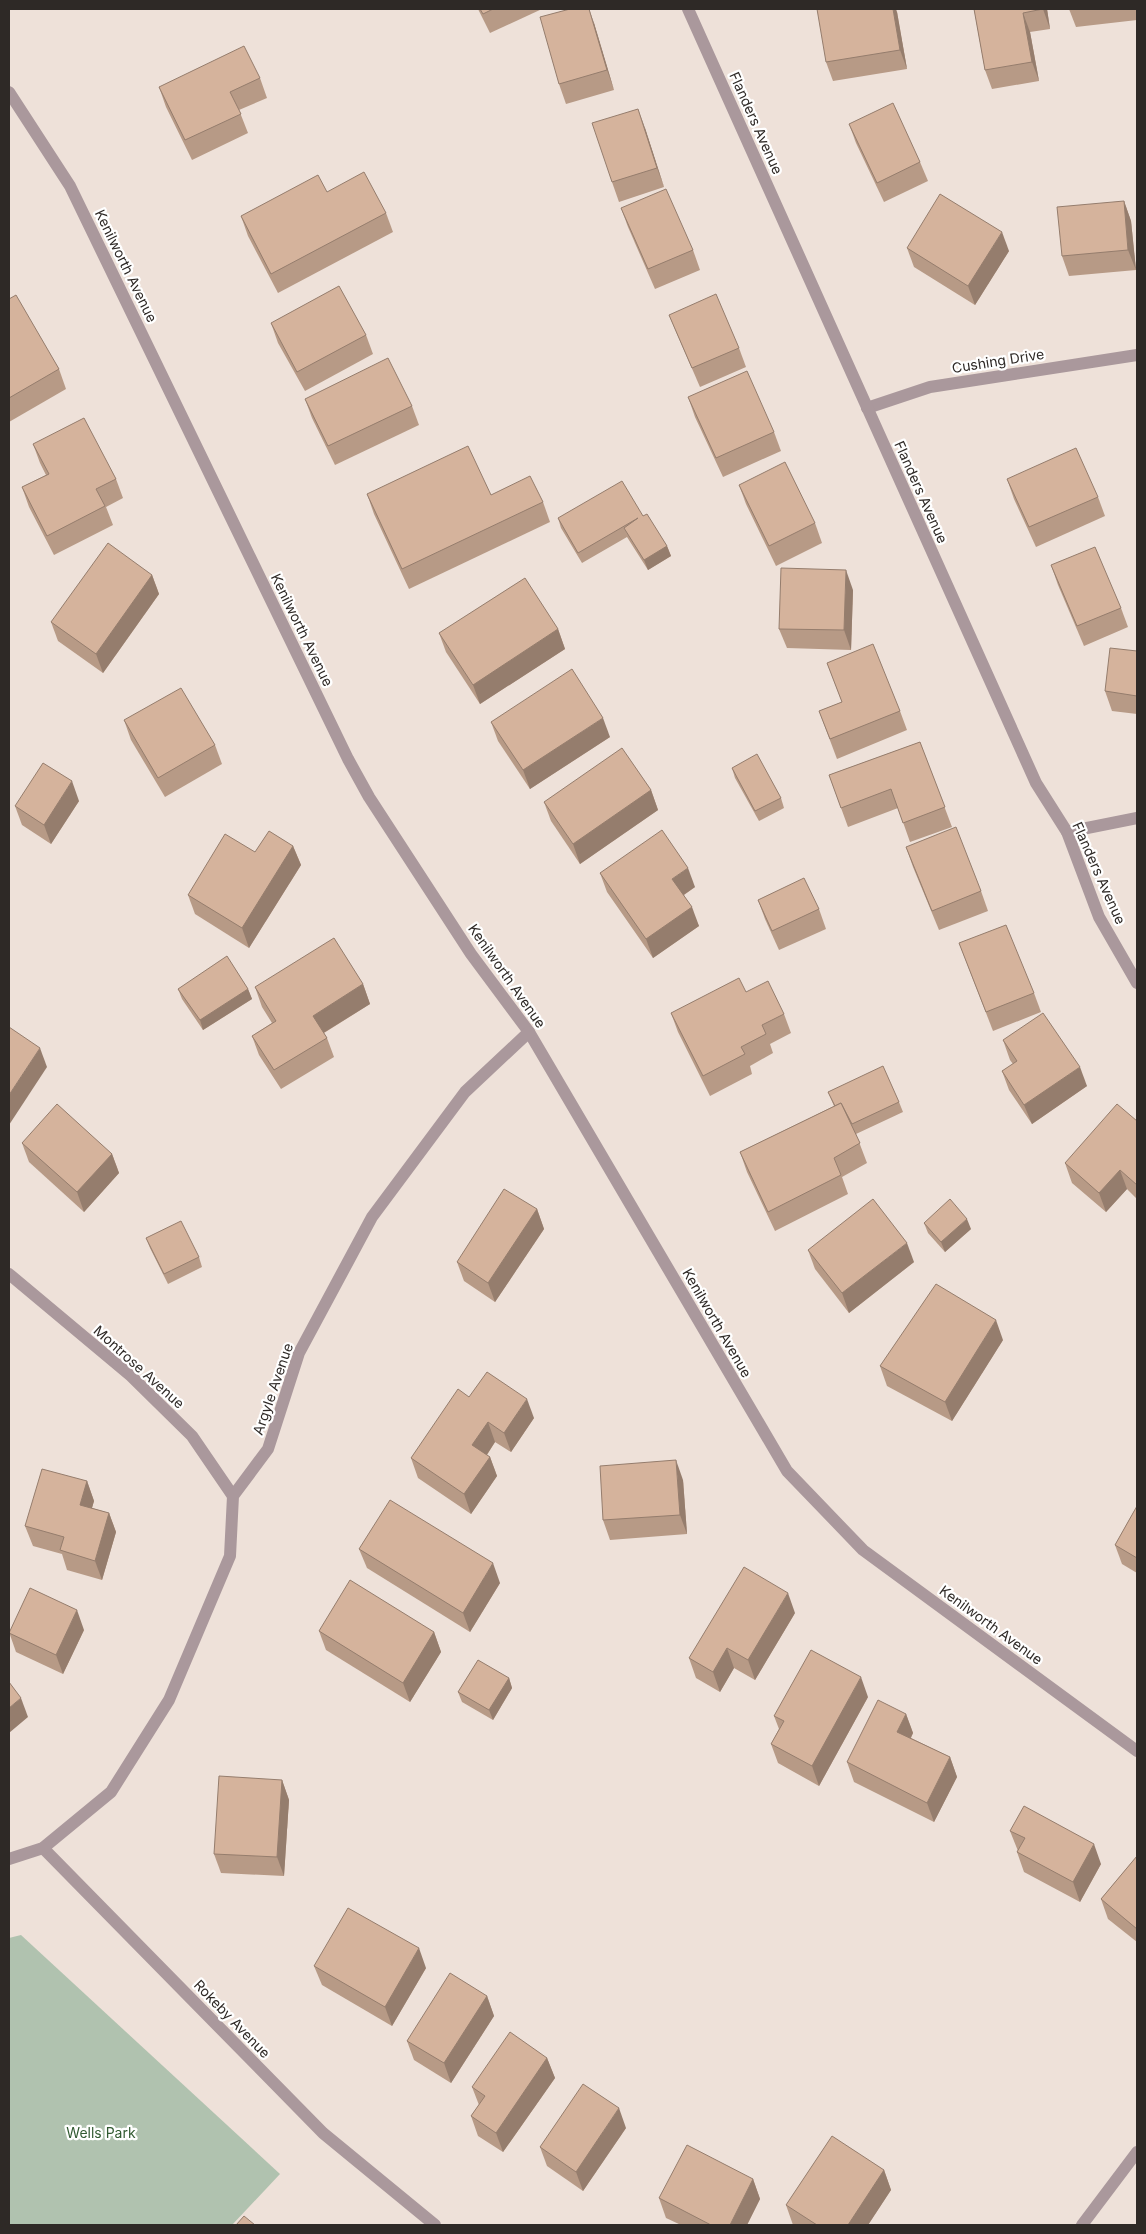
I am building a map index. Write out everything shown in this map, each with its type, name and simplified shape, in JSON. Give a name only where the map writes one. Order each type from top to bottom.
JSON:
[{"type":"street","name":"Flanders Avenue","points":[[688,9],[1036,784],[1066,832],[1099,917],[1137,983]]},
{"type":"street","name":"Kenilworth Avenue","points":[[9,92],[70,186],[344,750],[369,797],[471,954],[529,1032],[787,1471],[864,1550],[1137,1751]]},
{"type":"street","name":"Cushing Drive","points":[[867,408],[930,387],[1137,355]]},
{"type":"street","points":[[1066,832],[1137,818]]},
{"type":"street","name":"Argyle Avenue","points":[[233,1496],[268,1449],[299,1353],[372,1217],[465,1092],[529,1032]]},
{"type":"street","name":"Montrose Avenue","points":[[9,1274],[130,1376],[192,1436],[233,1496]]},
{"type":"street","points":[[9,1859],[43,1848],[111,1792],[168,1700],[230,1556],[233,1496]]},
{"type":"street","name":"Rokeby Avenue","points":[[43,1848],[323,2133],[435,2225]]},
{"type":"street","points":[[1082,2225],[1137,2152]]},
{"type":"green space","name":"Wells Park","points":[[21,1935],[280,2174],[232,2225],[9,2225],[9,1938]]},
{"type":"building","points":[[480,9],[493,9],[483,14]]},
{"type":"building","points":[[570,9],[589,9],[607,70],[559,84],[540,17]]},
{"type":"building","points":[[817,9],[893,9],[900,50],[826,62]]},
{"type":"building","points":[[974,9],[1043,9],[1023,13],[1032,62],[985,70]]},
{"type":"building","points":[[244,46],[260,78],[230,92],[241,114],[185,140],[159,87]]},
{"type":"building","points":[[893,103],[920,162],[877,183],[849,124]]},
{"type":"building","points":[[638,109],[657,168],[612,182],[592,123]]},
{"type":"building","points":[[364,172],[386,213],[271,274],[241,216],[318,175],[327,192]]},
{"type":"building","points":[[666,189],[693,250],[648,269],[621,208]]},
{"type":"building","points":[[940,194],[1002,232],[968,286],[907,248]]},
{"type":"building","points":[[1124,201],[1128,250],[1062,256],[1057,207]]},
{"type":"building","points":[[339,286],[366,335],[297,372],[271,323]]},
{"type":"building","points":[[716,294],[739,348],[692,368],[669,315]]},
{"type":"building","points":[[16,295],[59,369],[9,398],[9,299]]},
{"type":"building","points":[[388,358],[412,406],[328,446],[305,399]]},
{"type":"building","points":[[747,371],[774,432],[716,458],[688,397]]},
{"type":"building","points":[[84,418],[116,479],[96,489],[105,506],[47,536],[22,487],[49,474],[33,444]]},
{"type":"building","points":[[468,446],[491,495],[530,476],[543,502],[402,569],[367,494]]},
{"type":"building","points":[[1076,448],[1098,497],[1029,527],[1007,479]]},
{"type":"building","points":[[785,462],[815,523],[769,546],[739,485]]},
{"type":"building","points":[[622,481],[643,516],[647,514],[667,546],[644,560],[624,528],[638,518],[578,553],[558,518]]},
{"type":"building","points":[[108,543],[152,575],[96,654],[51,622]]},
{"type":"building","points":[[1095,547],[1121,608],[1077,626],[1051,565]]},
{"type":"building","points":[[781,568],[846,570],[844,630],[779,629]]},
{"type":"building","points":[[525,578],[558,629],[473,685],[439,633]]},
{"type":"building","points":[[873,644],[900,711],[830,739],[819,711],[842,702],[827,663]]},
{"type":"building","points":[[1110,648],[1137,651],[1137,696],[1105,691]]},
{"type":"building","points":[[572,669],[603,718],[523,770],[491,722]]},
{"type":"building","points":[[181,688],[215,745],[158,778],[124,720]]},
{"type":"building","points":[[920,742],[945,807],[903,823],[891,789],[841,808],[829,775]]},
{"type":"building","points":[[622,748],[651,790],[573,844],[544,802]]},
{"type":"building","points":[[757,754],[781,798],[755,811],[732,768]]},
{"type":"building","points":[[43,763],[72,781],[44,825],[15,806]]},
{"type":"building","points":[[956,827],[981,891],[932,911],[906,847]]},
{"type":"building","points":[[662,830],[688,868],[672,879],[692,907],[646,939],[600,873]]},
{"type":"building","points":[[269,831],[293,846],[242,928],[188,895],[225,834],[255,852]]},
{"type":"building","points":[[804,878],[819,909],[772,931],[758,900]]},
{"type":"building","points":[[1006,925],[1034,993],[986,1012],[959,943]]},
{"type":"building","points":[[334,938],[363,984],[313,1016],[327,1038],[274,1070],[252,1036],[276,1021],[255,987]]},
{"type":"building","points":[[227,956],[248,989],[200,1020],[178,989]]},
{"type":"building","points":[[739,978],[746,992],[768,981],[784,1014],[762,1025],[766,1034],[741,1047],[745,1054],[703,1076],[671,1013]]},
{"type":"building","points":[[1043,1013],[1080,1067],[1024,1105],[1002,1071],[1017,1061],[1003,1040]]},
{"type":"building","points":[[9,1027],[40,1048],[9,1095]]},
{"type":"building","points":[[883,1066],[899,1102],[852,1124],[841,1103],[835,1106],[828,1092]]},
{"type":"building","points":[[841,1103],[860,1143],[834,1158],[841,1175],[768,1212],[740,1152]]},
{"type":"building","points":[[57,1104],[112,1154],[77,1192],[22,1143]]},
{"type":"building","points":[[1117,1104],[1137,1121],[1137,1185],[1120,1170],[1099,1193],[1065,1163]]},
{"type":"building","points":[[504,1189],[537,1209],[488,1283],[457,1262]]},
{"type":"building","points":[[873,1199],[907,1243],[842,1293],[808,1250]]},
{"type":"building","points":[[950,1199],[967,1219],[941,1242],[924,1223]]},
{"type":"building","points":[[181,1221],[199,1257],[164,1274],[146,1238]]},
{"type":"building","points":[[936,1284],[996,1320],[945,1402],[880,1366]]},
{"type":"building","points":[[487,1372],[527,1399],[504,1433],[488,1422],[472,1445],[490,1457],[464,1494],[411,1458],[458,1389],[469,1397]]},
{"type":"building","points":[[676,1460],[680,1515],[603,1520],[600,1466]]},
{"type":"building","points":[[42,1469],[87,1481],[80,1505],[109,1513],[95,1561],[60,1550],[64,1537],[25,1526]]},
{"type":"building","points":[[390,1500],[493,1563],[463,1613],[359,1549]]},
{"type":"building","points":[[1137,1506],[1137,1558],[1115,1545]]},
{"type":"building","points":[[744,1567],[788,1593],[748,1660],[727,1648],[713,1672],[689,1658]]},
{"type":"building","points":[[350,1580],[434,1632],[403,1683],[319,1631]]},
{"type":"building","points":[[30,1588],[77,1610],[56,1655],[9,1633]]},
{"type":"building","points":[[811,1650],[861,1677],[812,1766],[771,1744],[784,1721],[774,1716]]},
{"type":"building","points":[[478,1660],[509,1678],[489,1710],[458,1692]]},
{"type":"building","points":[[9,1682],[21,1698],[9,1708]]},
{"type":"building","points":[[878,1700],[906,1714],[897,1732],[950,1757],[927,1803],[847,1762]]},
{"type":"building","points":[[219,1776],[282,1780],[277,1857],[214,1854]]},
{"type":"building","points":[[1024,1806],[1094,1844],[1073,1882],[1017,1852],[1025,1838],[1010,1831]]},
{"type":"building","points":[[1137,1856],[1137,1929],[1101,1899]]},
{"type":"building","points":[[348,1908],[419,1948],[385,2007],[314,1966]]},
{"type":"building","points":[[450,1973],[487,1996],[444,2063],[407,2041]]},
{"type":"building","points":[[510,2032],[547,2058],[496,2133],[471,2116],[485,2096],[472,2087]]},
{"type":"building","points":[[583,2084],[619,2108],[576,2172],[540,2147]]},
{"type":"building","points":[[832,2136],[884,2170],[848,2225],[817,2225],[786,2205]]},
{"type":"building","points":[[687,2145],[753,2179],[730,2225],[711,2225],[659,2198]]},
{"type":"building","points":[[244,2216],[255,2225],[236,2225]]}]
